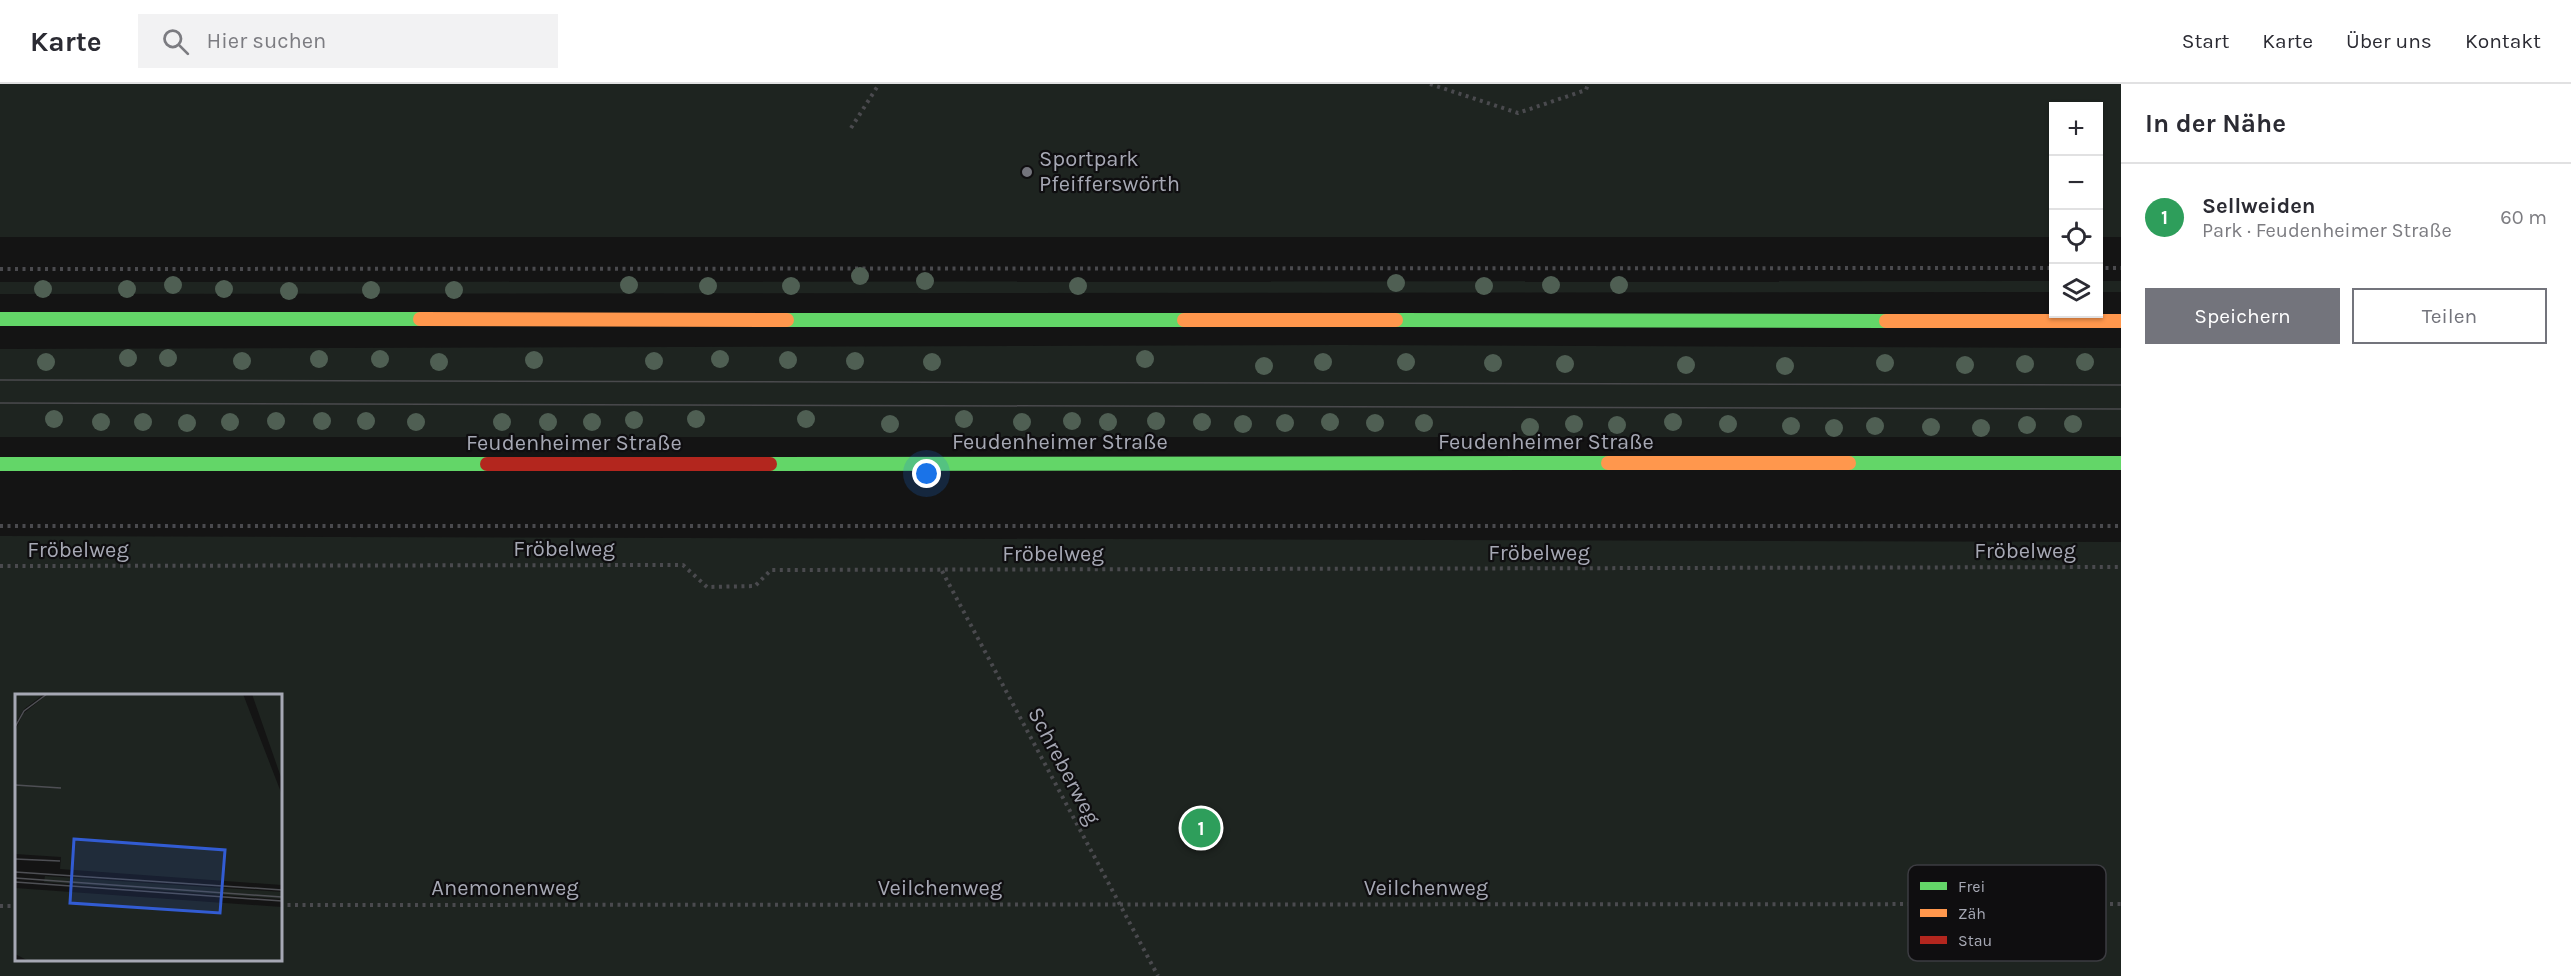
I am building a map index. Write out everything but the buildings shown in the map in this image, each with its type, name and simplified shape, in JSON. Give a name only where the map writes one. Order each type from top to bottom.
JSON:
[{"type":"main road","points":[[0,319],[2121,321]]},
{"type":"main road","name":"Feudenheimer Straße","points":[[0,464],[2121,462]]},
{"type":"path","points":[[851,128],[879,84]]},
{"type":"path","points":[[1430,84],[1518,113],[1586,90],[1588,84]]},
{"type":"path","points":[[0,269],[2049,268]]},
{"type":"path","points":[[2103,268],[2121,268]]},
{"type":"path","points":[[0,526],[2121,526]]},
{"type":"path","name":"Fröbelweg","points":[[0,566],[683,565],[707,587],[755,586],[771,570],[2121,567]]},
{"type":"path","name":"Schreberweg","points":[[942,571],[1158,976]]},
{"type":"path","name":"Veilchenweg","points":[[730,904],[1908,904]]},
{"type":"path","name":"Anemonenweg","points":[[282,905],[730,904]]},
{"type":"path","name":"Veilchenweg","points":[[2106,904],[2121,904]]},
{"type":"shaded area","name":"Sportpark Pfeifferswörth","points":[[0,84],[2121,84],[2121,237],[2103,237],[2103,102],[2049,102],[2049,237],[0,237]]},
{"type":"shaded area","points":[[2049,281],[2049,292],[0,294],[0,282]]},
{"type":"shaded area","points":[[2103,281],[2121,281],[2121,292],[2103,292]]},
{"type":"shaded area","points":[[1339,345],[2121,348],[2121,437],[0,437],[0,349]]},
{"type":"shaded area","points":[[0,536],[2121,542],[2121,976],[0,976]]},
{"type":"tram line","points":[[0,380],[2121,385]]},
{"type":"tram line","points":[[0,403],[2121,409]]},
{"type":"traffic: fast","points":[[0,319],[420,319]]},
{"type":"traffic: fast","points":[[787,320],[1184,320]]},
{"type":"traffic: fast","points":[[1396,320],[1886,321]]},
{"type":"traffic: fast","points":[[770,464],[1608,463]]},
{"type":"traffic: fast","points":[[1849,463],[2121,463]]},
{"type":"traffic: fast","points":[[0,464],[487,464]]},
{"type":"traffic: slow","points":[[420,319],[787,320]]},
{"type":"traffic: slow","points":[[1184,320],[1396,320]]},
{"type":"traffic: slow","points":[[1886,321],[2121,321]]},
{"type":"traffic: slow","points":[[1608,463],[1849,463]]},
{"type":"traffic: jam","points":[[487,464],[770,464]]},
{"type":"place","name":"Sportpark Pfeifferswörth","points":[[1027,172]]},
{"type":"place","name":"Sellweiden","points":[[1201,828]]}]
